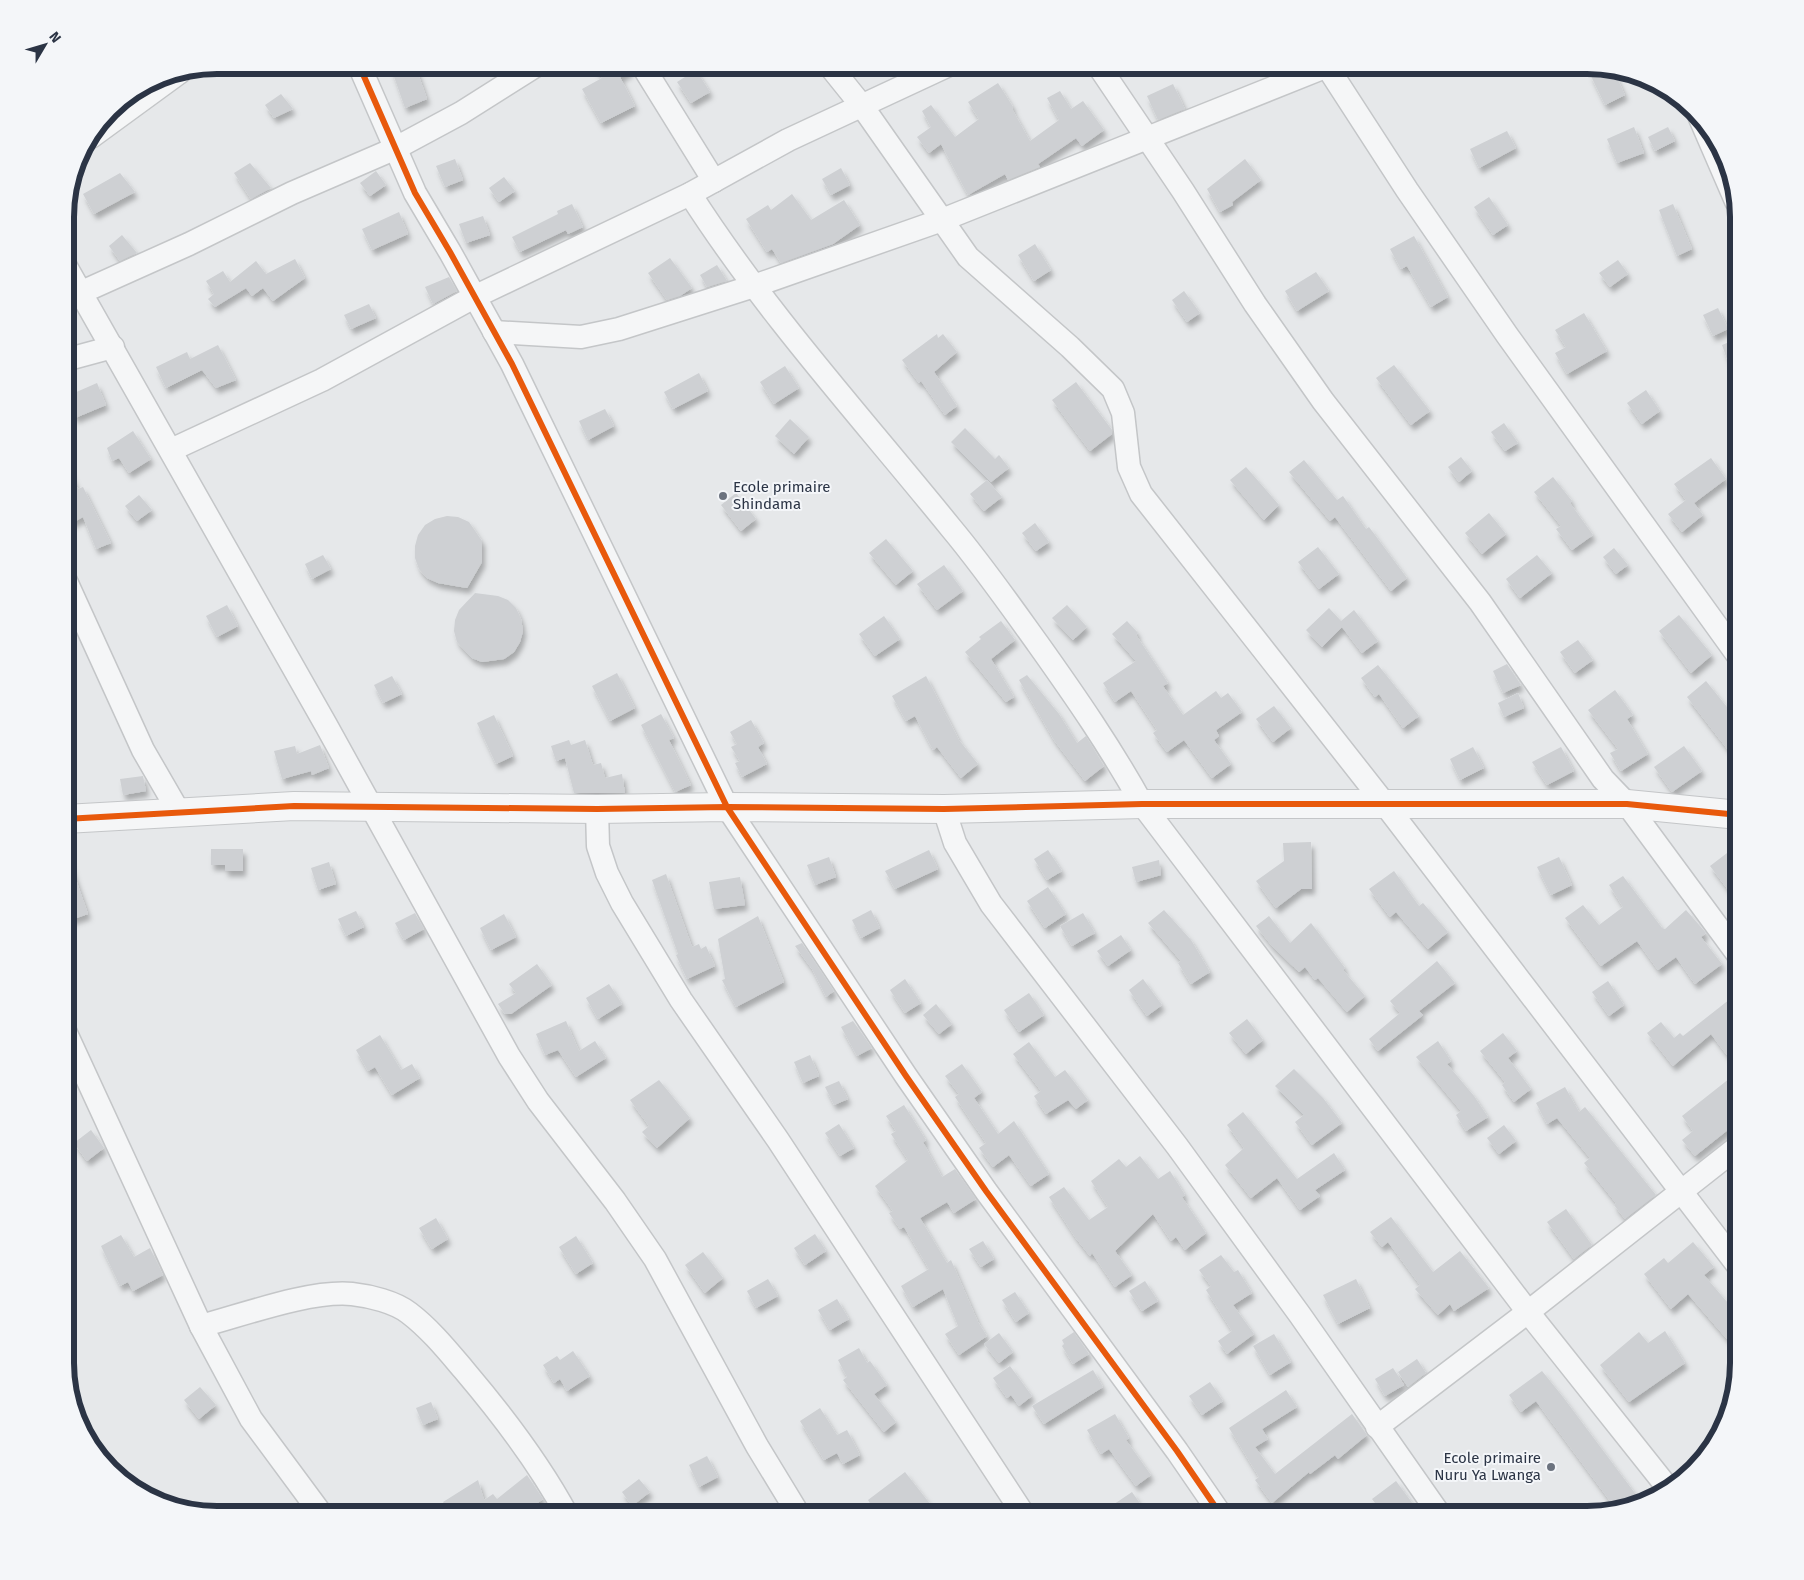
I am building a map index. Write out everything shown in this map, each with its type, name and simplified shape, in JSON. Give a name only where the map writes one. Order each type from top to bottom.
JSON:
[{"type":"street","points":[[363,74],[394,149],[415,193],[512,364],[727,807],[958,1150],[1215,1506]]},
{"type":"street","points":[[82,292],[189,244],[292,193],[394,149],[461,113],[523,74]]},
{"type":"street","points":[[648,74],[714,181]]},
{"type":"street","points":[[836,74],[862,106],[968,257],[1047,329],[1070,346],[1113,389],[1123,413],[1129,467],[1141,494],[1384,803],[1730,1255]]},
{"type":"street","points":[[170,450],[322,380],[474,297],[690,194],[788,140],[930,74]]},
{"type":"street","points":[[1104,74],[1148,138],[1255,304],[1323,401],[1480,602],[1603,779],[1627,804],[1730,944]]},
{"type":"street","points":[[494,332],[581,337],[619,329],[754,286],[942,220],[1306,74]]},
{"type":"street","points":[[1334,74],[1407,190],[1507,335],[1730,645]]},
{"type":"street","points":[[110,123],[161,86]]},
{"type":"street","points":[[690,194],[721,242],[791,335],[952,529],[1001,592],[1101,733],[1142,804],[1528,1312],[1664,1484]]},
{"type":"street","points":[[74,279],[371,806],[509,1056],[538,1101],[616,1201],[651,1253],[757,1446],[794,1506]]},
{"type":"street","points":[[74,358],[113,347]]},
{"type":"street","points":[[74,599],[143,750],[180,814]]},
{"type":"street","points":[[74,819],[294,806],[597,810],[727,807],[944,809],[1142,804],[1384,803],[1627,804],[1730,814]]},
{"type":"street","points":[[944,809],[955,843],[991,904],[1177,1146],[1300,1315],[1434,1506]]},
{"type":"street","points":[[597,810],[598,846],[607,873],[632,920],[681,1000],[778,1140],[1018,1506]]},
{"type":"street","points":[[74,1051],[201,1326],[251,1419],[315,1506]]},
{"type":"street","points":[[1377,1427],[1528,1312],[1730,1153]]},
{"type":"street","points":[[201,1326],[294,1301],[351,1294],[378,1299],[408,1312],[446,1349],[500,1413],[547,1480],[562,1506]]},
{"type":"building","points":[[393,74],[418,74],[427,99],[405,108]]},
{"type":"building","points":[[599,74],[625,74],[620,77],[635,106],[601,123],[582,89],[602,78]]},
{"type":"building","points":[[690,74],[699,74],[710,92],[691,103],[677,82]]},
{"type":"building","points":[[1590,74],[1617,77],[1625,95],[1605,105]]},
{"type":"building","points":[[998,83],[1013,107],[1012,109],[1030,141],[1059,120],[1047,98],[1060,91],[1071,109],[1083,101],[1104,130],[1082,146],[1076,138],[1038,164],[1040,167],[1008,180],[1005,174],[968,195],[941,144],[929,153],[917,137],[931,127],[922,111],[931,105],[955,137],[979,119],[968,102]]},
{"type":"building","points":[[1173,84],[1185,109],[1158,120],[1147,96]]},
{"type":"building","points":[[281,94],[293,109],[274,118],[265,105]]},
{"type":"building","points":[[1634,127],[1644,153],[1617,163],[1607,139]]},
{"type":"building","points":[[1668,127],[1675,141],[1655,151],[1648,137]]},
{"type":"building","points":[[1507,131],[1516,148],[1479,168],[1470,149]]},
{"type":"building","points":[[455,159],[463,180],[445,187],[436,166]]},
{"type":"building","points":[[1245,159],[1261,180],[1232,202],[1233,205],[1220,212],[1207,189]]},
{"type":"building","points":[[250,163],[271,188],[251,199],[234,173]]},
{"type":"building","points":[[841,168],[850,185],[831,195],[822,179]]},
{"type":"building","points":[[376,171],[386,185],[370,196],[360,183]]},
{"type":"building","points":[[120,173],[135,192],[94,214],[83,194]]},
{"type":"building","points":[[504,177],[515,191],[499,202],[489,188]]},
{"type":"building","points":[[792,194],[811,220],[844,200],[860,225],[833,244],[781,263],[772,249],[767,252],[746,219],[768,205],[771,210]]},
{"type":"building","points":[[1489,197],[1508,225],[1493,235],[1474,207]]},
{"type":"building","points":[[572,204],[583,227],[568,234],[566,230],[520,252],[512,237],[558,214],[557,211]]},
{"type":"building","points":[[1673,204],[1692,249],[1677,256],[1659,210]]},
{"type":"building","points":[[399,212],[408,234],[372,250],[362,229]]},
{"type":"building","points":[[483,216],[490,235],[466,243],[459,224]]},
{"type":"building","points":[[122,235],[137,253],[120,261],[109,246]]},
{"type":"building","points":[[1414,236],[1448,297],[1431,307],[1407,266],[1401,269],[1390,249]]},
{"type":"building","points":[[1035,244],[1051,270],[1034,281],[1018,255]]},
{"type":"building","points":[[670,258],[692,288],[680,296],[667,300],[648,273]]},
{"type":"building","points":[[295,259],[305,278],[273,301],[263,288],[252,296],[246,288],[215,307],[208,299],[214,294],[206,281],[223,271],[230,282],[256,261],[266,274]]},
{"type":"building","points":[[1618,260],[1628,274],[1610,287],[1599,273]]},
{"type":"building","points":[[717,265],[727,281],[707,287],[700,275]]},
{"type":"building","points":[[1316,272],[1329,291],[1297,311],[1285,291]]},
{"type":"building","points":[[449,277],[457,291],[433,304],[425,287]]},
{"type":"building","points":[[1184,291],[1200,313],[1187,322],[1172,300]]},
{"type":"building","points":[[369,304],[376,318],[351,329],[344,315]]},
{"type":"building","points":[[1718,308],[1728,329],[1713,336],[1703,315]]},
{"type":"building","points":[[1584,313],[1607,351],[1567,374],[1555,353],[1566,347],[1555,330]]},
{"type":"building","points":[[937,334],[938,338],[943,334],[957,352],[934,372],[957,406],[945,415],[921,381],[919,383],[902,360]]},
{"type":"building","points":[[1730,342],[1730,367],[1722,345]]},
{"type":"building","points":[[218,345],[236,380],[216,388],[202,370],[166,388],[156,367],[187,352],[190,359]]},
{"type":"building","points":[[1394,365],[1430,411],[1411,425],[1376,378]]},
{"type":"building","points":[[785,366],[799,388],[774,404],[760,382]]},
{"type":"building","points":[[699,373],[708,391],[673,409],[664,392]]},
{"type":"building","points":[[1076,382],[1112,430],[1112,434],[1090,451],[1052,400]]},
{"type":"building","points":[[97,383],[106,405],[75,418],[74,393]]},
{"type":"building","points":[[1646,390],[1660,411],[1642,424],[1627,403]]},
{"type":"building","points":[[605,409],[614,426],[588,440],[579,421]]},
{"type":"building","points":[[790,419],[809,437],[794,454],[775,436]]},
{"type":"building","points":[[1504,423],[1518,443],[1505,451],[1491,432]]},
{"type":"building","points":[[965,428],[995,459],[999,455],[1009,468],[991,482],[951,442]]},
{"type":"building","points":[[133,431],[151,459],[129,473],[119,458],[112,461],[107,448]]},
{"type":"building","points":[[1461,457],[1472,471],[1459,482],[1448,467]]},
{"type":"building","points":[[1711,458],[1726,479],[1694,503],[1703,515],[1682,532],[1668,514],[1686,500],[1674,484]]},
{"type":"building","points":[[1304,460],[1337,500],[1343,496],[1366,529],[1369,527],[1407,578],[1391,591],[1335,517],[1330,521],[1289,472]]},
{"type":"building","points":[[1246,467],[1279,505],[1264,520],[1230,480]]},
{"type":"building","points":[[1553,477],[1572,501],[1570,503],[1593,535],[1572,550],[1556,529],[1561,526],[1534,492]]},
{"type":"building","points":[[74,480],[78,489],[83,487],[111,543],[96,549],[83,517],[74,522]]},
{"type":"building","points":[[987,480],[1002,497],[984,511],[970,494]]},
{"type":"building","points":[[736,493],[756,519],[741,531],[721,505]]},
{"type":"building","points":[[139,495],[152,510],[137,521],[125,506]]},
{"type":"building","points":[[1489,513],[1506,534],[1482,554],[1465,533]]},
{"type":"building","points":[[447,516],[458,517],[469,522],[482,541],[482,562],[467,588],[438,583],[427,578],[419,569],[415,558],[415,546],[418,535],[425,525],[435,519]]},
{"type":"building","points":[[1035,523],[1049,542],[1036,551],[1022,533]]},
{"type":"building","points":[[886,539],[913,571],[896,585],[869,553]]},
{"type":"building","points":[[1318,547],[1339,574],[1319,589],[1298,562]]},
{"type":"building","points":[[1614,548],[1628,565],[1616,574],[1603,557]]},
{"type":"building","points":[[323,555],[331,569],[312,579],[305,564]]},
{"type":"building","points":[[1537,555],[1552,573],[1520,598],[1506,579]]},
{"type":"building","points":[[944,565],[963,591],[937,610],[917,584]]},
{"type":"building","points":[[475,593],[498,596],[508,600],[516,608],[521,619],[523,631],[520,642],[514,652],[504,659],[482,662],[472,658],[457,642],[454,631],[455,620],[459,610]]},
{"type":"building","points":[[227,605],[238,626],[217,637],[206,616]]},
{"type":"building","points":[[1067,605],[1087,627],[1073,640],[1052,618]]},
{"type":"building","points":[[1329,608],[1341,621],[1354,610],[1378,641],[1362,653],[1342,627],[1322,647],[1306,630]]},
{"type":"building","points":[[1679,615],[1712,655],[1691,673],[1659,631]]},
{"type":"building","points":[[884,616],[900,639],[875,656],[859,634]]},
{"type":"building","points":[[1001,621],[1015,640],[991,659],[1014,697],[1006,702],[965,652],[981,639],[979,637]]},
{"type":"building","points":[[1127,621],[1138,633],[1136,635],[1168,683],[1163,686],[1183,715],[1216,691],[1221,698],[1228,693],[1242,712],[1216,730],[1219,736],[1214,740],[1231,764],[1212,778],[1184,740],[1167,752],[1153,733],[1157,730],[1131,691],[1115,702],[1103,683],[1136,661],[1112,634]]},
{"type":"building","points":[[1578,640],[1593,660],[1575,673],[1560,652]]},
{"type":"building","points":[[1507,664],[1521,685],[1503,693],[1493,671]]},
{"type":"building","points":[[1378,665],[1419,716],[1403,728],[1379,694],[1375,697],[1361,678]]},
{"type":"building","points":[[617,673],[635,708],[610,721],[592,686]]},
{"type":"building","points":[[1027,675],[1059,714],[1077,743],[1086,736],[1104,766],[1085,781],[1054,740],[1019,680]]},
{"type":"building","points":[[392,676],[402,694],[383,703],[374,685]]},
{"type":"building","points":[[926,676],[959,740],[978,764],[961,778],[937,747],[933,750],[915,716],[906,721],[892,696]]},
{"type":"building","points":[[1706,681],[1730,711],[1730,752],[1687,697]]},
{"type":"building","points":[[1615,690],[1633,715],[1627,719],[1648,754],[1621,771],[1610,753],[1618,749],[1588,710]]},
{"type":"building","points":[[1518,693],[1524,708],[1504,717],[1498,703]]},
{"type":"building","points":[[1274,706],[1291,728],[1273,742],[1256,719]]},
{"type":"building","points":[[661,714],[674,738],[669,740],[691,785],[675,792],[641,725]]},
{"type":"building","points":[[494,715],[513,756],[496,764],[477,723]]},
{"type":"building","points":[[751,720],[764,743],[758,747],[767,764],[742,777],[735,763],[740,761],[731,747],[737,744],[730,732]]},
{"type":"building","points":[[569,740],[571,745],[585,740],[593,765],[601,763],[605,778],[622,774],[625,793],[574,793],[565,758],[556,761],[551,746]]},
{"type":"building","points":[[320,745],[329,768],[312,775],[311,771],[282,779],[274,751],[295,746],[297,754]]},
{"type":"building","points":[[1684,746],[1702,771],[1672,792],[1654,767]]},
{"type":"building","points":[[1473,747],[1484,768],[1460,780],[1450,759]]},
{"type":"building","points":[[1561,747],[1574,771],[1547,785],[1532,762]]},
{"type":"building","points":[[143,776],[146,791],[123,795],[120,779]]},
{"type":"building","points":[[1311,842],[1312,889],[1301,889],[1276,908],[1256,881],[1284,861],[1283,843]]},
{"type":"building","points":[[211,849],[243,849],[243,871],[225,871],[225,865],[211,865]]},
{"type":"building","points":[[929,850],[938,869],[895,889],[885,871]]},
{"type":"building","points":[[1048,850],[1062,871],[1047,880],[1034,859]]},
{"type":"building","points":[[1730,851],[1730,892],[1710,866]]},
{"type":"building","points":[[829,857],[836,877],[815,885],[807,865]]},
{"type":"building","points":[[1559,857],[1572,885],[1551,895],[1537,867]]},
{"type":"building","points":[[1159,860],[1161,875],[1136,882],[1132,867]]},
{"type":"building","points":[[329,862],[336,884],[318,890],[311,868]]},
{"type":"building","points":[[1394,871],[1419,906],[1423,903],[1448,932],[1428,949],[1396,912],[1390,917],[1369,889]]},
{"type":"building","points":[[74,874],[88,914],[74,919]]},
{"type":"building","points":[[666,874],[692,947],[699,944],[701,949],[706,946],[715,966],[687,979],[676,955],[678,954],[652,880]]},
{"type":"building","points":[[1623,876],[1662,928],[1665,929],[1686,910],[1706,933],[1701,937],[1722,964],[1695,984],[1676,957],[1658,970],[1637,941],[1601,966],[1565,918],[1583,905],[1599,925],[1623,907],[1609,885]]},
{"type":"building","points":[[740,877],[745,905],[714,909],[709,882]]},
{"type":"building","points":[[1048,887],[1066,914],[1045,928],[1027,901]]},
{"type":"building","points":[[871,910],[880,928],[861,938],[852,920]]},
{"type":"building","points":[[1164,910],[1191,940],[1210,972],[1191,984],[1178,963],[1181,961],[1148,923]]},
{"type":"building","points":[[356,911],[364,927],[346,936],[338,919]]},
{"type":"building","points":[[415,913],[424,929],[404,940],[395,923]]},
{"type":"building","points":[[1083,913],[1095,933],[1072,946],[1060,926]]},
{"type":"building","points":[[504,914],[516,937],[491,950],[480,928]]},
{"type":"building","points":[[758,916],[784,982],[736,1007],[722,980],[725,979],[718,939]]},
{"type":"building","points":[[1269,916],[1290,943],[1311,923],[1345,968],[1343,970],[1365,996],[1347,1012],[1318,978],[1315,980],[1305,967],[1299,972],[1272,946],[1256,926]]},
{"type":"building","points":[[1121,935],[1131,950],[1108,966],[1097,951]]},
{"type":"building","points":[[802,943],[834,991],[826,997],[812,969],[795,946]]},
{"type":"building","points":[[1437,961],[1455,983],[1419,1011],[1423,1015],[1378,1051],[1369,1039],[1400,1013],[1390,1001]]},
{"type":"building","points":[[537,964],[552,985],[511,1014],[505,1014],[498,1004],[516,993],[509,984]]},
{"type":"building","points":[[905,979],[921,1003],[905,1013],[890,990]]},
{"type":"building","points":[[1143,979],[1162,1005],[1147,1016],[1129,990]]},
{"type":"building","points":[[1608,981],[1624,1005],[1609,1016],[1592,992]]},
{"type":"building","points":[[609,984],[622,1004],[598,1019],[586,998]]},
{"type":"building","points":[[1029,993],[1044,1015],[1019,1032],[1004,1010]]},
{"type":"building","points":[[1730,999],[1730,1059],[1711,1034],[1673,1066],[1647,1033],[1661,1022],[1674,1038],[1680,1033],[1683,1036]]},
{"type":"building","points":[[936,1004],[952,1024],[939,1034],[923,1015]]},
{"type":"building","points":[[1247,1019],[1263,1040],[1246,1054],[1229,1033]]},
{"type":"building","points":[[566,1021],[579,1051],[595,1041],[606,1058],[576,1077],[558,1050],[545,1055],[536,1034]]},
{"type":"building","points":[[853,1021],[872,1048],[857,1056],[841,1027]]},
{"type":"building","points":[[1503,1033],[1517,1051],[1508,1058],[1531,1089],[1514,1102],[1502,1085],[1505,1082],[1480,1051]]},
{"type":"building","points":[[380,1035],[401,1070],[412,1064],[420,1078],[392,1095],[375,1067],[368,1071],[356,1050]]},
{"type":"building","points":[[1438,1041],[1451,1061],[1447,1064],[1474,1096],[1488,1117],[1466,1131],[1456,1115],[1461,1111],[1416,1057]]},
{"type":"building","points":[[1029,1042],[1055,1077],[1065,1070],[1088,1100],[1076,1109],[1068,1100],[1046,1114],[1034,1096],[1041,1091],[1013,1054]]},
{"type":"building","points":[[810,1055],[819,1076],[803,1083],[794,1062]]},
{"type":"building","points":[[962,1064],[982,1092],[974,1098],[998,1134],[1014,1121],[1049,1174],[1031,1186],[1009,1155],[993,1167],[979,1148],[986,1143],[955,1097],[959,1094],[945,1076]]},
{"type":"building","points":[[1294,1069],[1323,1098],[1342,1123],[1312,1145],[1295,1122],[1304,1115],[1275,1086]]},
{"type":"building","points":[[1730,1078],[1730,1128],[1695,1156],[1682,1140],[1693,1131],[1682,1116]]},
{"type":"building","points":[[659,1080],[690,1118],[657,1148],[642,1132],[649,1126],[630,1100]]},
{"type":"building","points":[[839,1081],[848,1099],[834,1105],[825,1087]]},
{"type":"building","points":[[1565,1087],[1579,1112],[1585,1107],[1656,1195],[1625,1219],[1614,1205],[1616,1203],[1584,1163],[1590,1158],[1557,1118],[1547,1124],[1536,1103]]},
{"type":"building","points":[[904,1105],[926,1140],[923,1142],[942,1177],[955,1169],[976,1199],[954,1213],[947,1202],[920,1218],[947,1263],[951,1260],[978,1322],[987,1336],[959,1355],[945,1334],[958,1326],[943,1289],[913,1307],[901,1286],[929,1269],[904,1227],[900,1229],[889,1213],[893,1211],[875,1186],[908,1160],[891,1134],[896,1131],[886,1116]]},
{"type":"building","points":[[1243,1112],[1297,1179],[1334,1153],[1345,1170],[1315,1190],[1320,1196],[1300,1210],[1277,1178],[1251,1198],[1225,1165],[1244,1148],[1227,1125]]},
{"type":"building","points":[[839,1124],[854,1148],[840,1156],[825,1133]]},
{"type":"building","points":[[1504,1125],[1516,1141],[1499,1154],[1487,1138]]},
{"type":"building","points":[[91,1130],[104,1148],[87,1161],[74,1143]]},
{"type":"building","points":[[1140,1156],[1158,1179],[1170,1171],[1185,1195],[1182,1197],[1206,1233],[1185,1250],[1176,1237],[1171,1241],[1153,1214],[1115,1251],[1132,1275],[1115,1287],[1092,1253],[1090,1256],[1075,1237],[1049,1197],[1064,1187],[1089,1220],[1108,1207],[1091,1181],[1119,1159],[1126,1167]]},
{"type":"building","points":[[1566,1209],[1592,1245],[1574,1259],[1547,1222]]},
{"type":"building","points":[[1391,1217],[1433,1272],[1460,1251],[1489,1288],[1454,1311],[1450,1304],[1438,1315],[1415,1289],[1420,1285],[1388,1242],[1382,1247],[1370,1232]]},
{"type":"building","points":[[436,1218],[448,1239],[432,1249],[419,1228]]},
{"type":"building","points":[[815,1234],[826,1251],[805,1265],[794,1248]]},
{"type":"building","points":[[121,1235],[134,1257],[150,1248],[163,1275],[133,1291],[128,1282],[120,1286],[101,1246]]},
{"type":"building","points":[[576,1236],[593,1263],[576,1274],[559,1247]]},
{"type":"building","points":[[983,1241],[994,1259],[981,1267],[969,1249]]},
{"type":"building","points":[[1693,1242],[1714,1267],[1704,1275],[1730,1305],[1730,1343],[1688,1294],[1671,1309],[1644,1274],[1664,1258],[1668,1263]]},
{"type":"building","points":[[703,1252],[723,1278],[705,1293],[685,1265]]},
{"type":"building","points":[[1221,1255],[1234,1272],[1238,1270],[1252,1293],[1233,1305],[1254,1334],[1227,1354],[1218,1341],[1232,1331],[1206,1290],[1211,1286],[1199,1270]]},
{"type":"building","points":[[768,1279],[778,1296],[756,1308],[747,1291]]},
{"type":"building","points":[[1356,1279],[1370,1308],[1338,1324],[1323,1295]]},
{"type":"building","points":[[1145,1281],[1158,1301],[1142,1311],[1129,1291]]},
{"type":"building","points":[[1015,1292],[1029,1313],[1016,1322],[1002,1300]]},
{"type":"building","points":[[837,1299],[849,1319],[830,1330],[818,1310]]},
{"type":"building","points":[[1665,1331],[1685,1363],[1629,1402],[1600,1365],[1639,1332],[1648,1343]]},
{"type":"building","points":[[1074,1332],[1089,1354],[1073,1364],[1062,1346],[1064,1344],[1062,1340]]},
{"type":"building","points":[[999,1333],[1013,1352],[999,1363],[984,1344]]},
{"type":"building","points":[[1274,1334],[1291,1362],[1270,1375],[1253,1346]]},
{"type":"building","points":[[859,1348],[867,1363],[870,1361],[887,1385],[874,1394],[896,1422],[884,1432],[843,1380],[847,1377],[838,1360]]},
{"type":"building","points":[[573,1351],[590,1376],[567,1391],[560,1379],[554,1383],[543,1365],[557,1356],[560,1360]]},
{"type":"building","points":[[1417,1359],[1426,1373],[1408,1387],[1398,1372]]},
{"type":"building","points":[[1010,1366],[1032,1396],[1019,1406],[1011,1395],[1007,1398],[993,1378]]},
{"type":"building","points":[[1393,1368],[1404,1385],[1385,1396],[1375,1379]]},
{"type":"building","points":[[1093,1370],[1103,1387],[1044,1424],[1032,1406]]},
{"type":"building","points":[[1542,1371],[1638,1497],[1612,1503],[1536,1401],[1521,1412],[1509,1395]]},
{"type":"building","points":[[1210,1382],[1223,1401],[1202,1415],[1189,1396]]},
{"type":"building","points":[[200,1387],[216,1405],[199,1419],[184,1400]]},
{"type":"building","points":[[1286,1390],[1297,1407],[1262,1429],[1268,1439],[1255,1447],[1275,1474],[1352,1414],[1367,1435],[1338,1459],[1335,1455],[1310,1474],[1309,1472],[1272,1503],[1255,1480],[1259,1477],[1229,1428]]},
{"type":"building","points":[[431,1402],[438,1419],[423,1425],[416,1408]]},
{"type":"building","points":[[820,1408],[837,1435],[847,1430],[860,1455],[843,1464],[837,1453],[824,1460],[800,1421]]},
{"type":"building","points":[[1115,1414],[1129,1438],[1126,1440],[1151,1475],[1136,1486],[1109,1449],[1101,1454],[1087,1430]]},
{"type":"building","points":[[707,1456],[718,1477],[699,1487],[689,1465]]},
{"type":"building","points":[[905,1472],[931,1505],[872,1506],[868,1500]]},
{"type":"building","points":[[527,1475],[543,1499],[534,1506],[522,1506],[520,1503],[516,1506],[480,1506],[478,1504],[475,1506],[445,1506],[443,1502],[478,1480],[484,1500],[493,1494],[497,1499]]},
{"type":"building","points":[[639,1479],[650,1492],[632,1506],[622,1492]]},
{"type":"building","points":[[1396,1481],[1414,1506],[1377,1506],[1372,1499]]},
{"type":"building","points":[[1132,1492],[1142,1506],[1111,1506]]},
{"type":"cycle path","points":[[363,74],[415,193],[512,364],[727,807],[906,1076],[986,1191],[1177,1451],[1215,1506]]},
{"type":"cycle path","points":[[74,818],[294,806],[597,809],[727,807],[944,809],[1142,804],[1627,804],[1730,814]]},
{"type":"place","name":"Ecole primaire Shindama","points":[[723,496]]},
{"type":"place","name":"Ecole primaire Nuru Ya Lwanga","points":[[1551,1467]]}]
